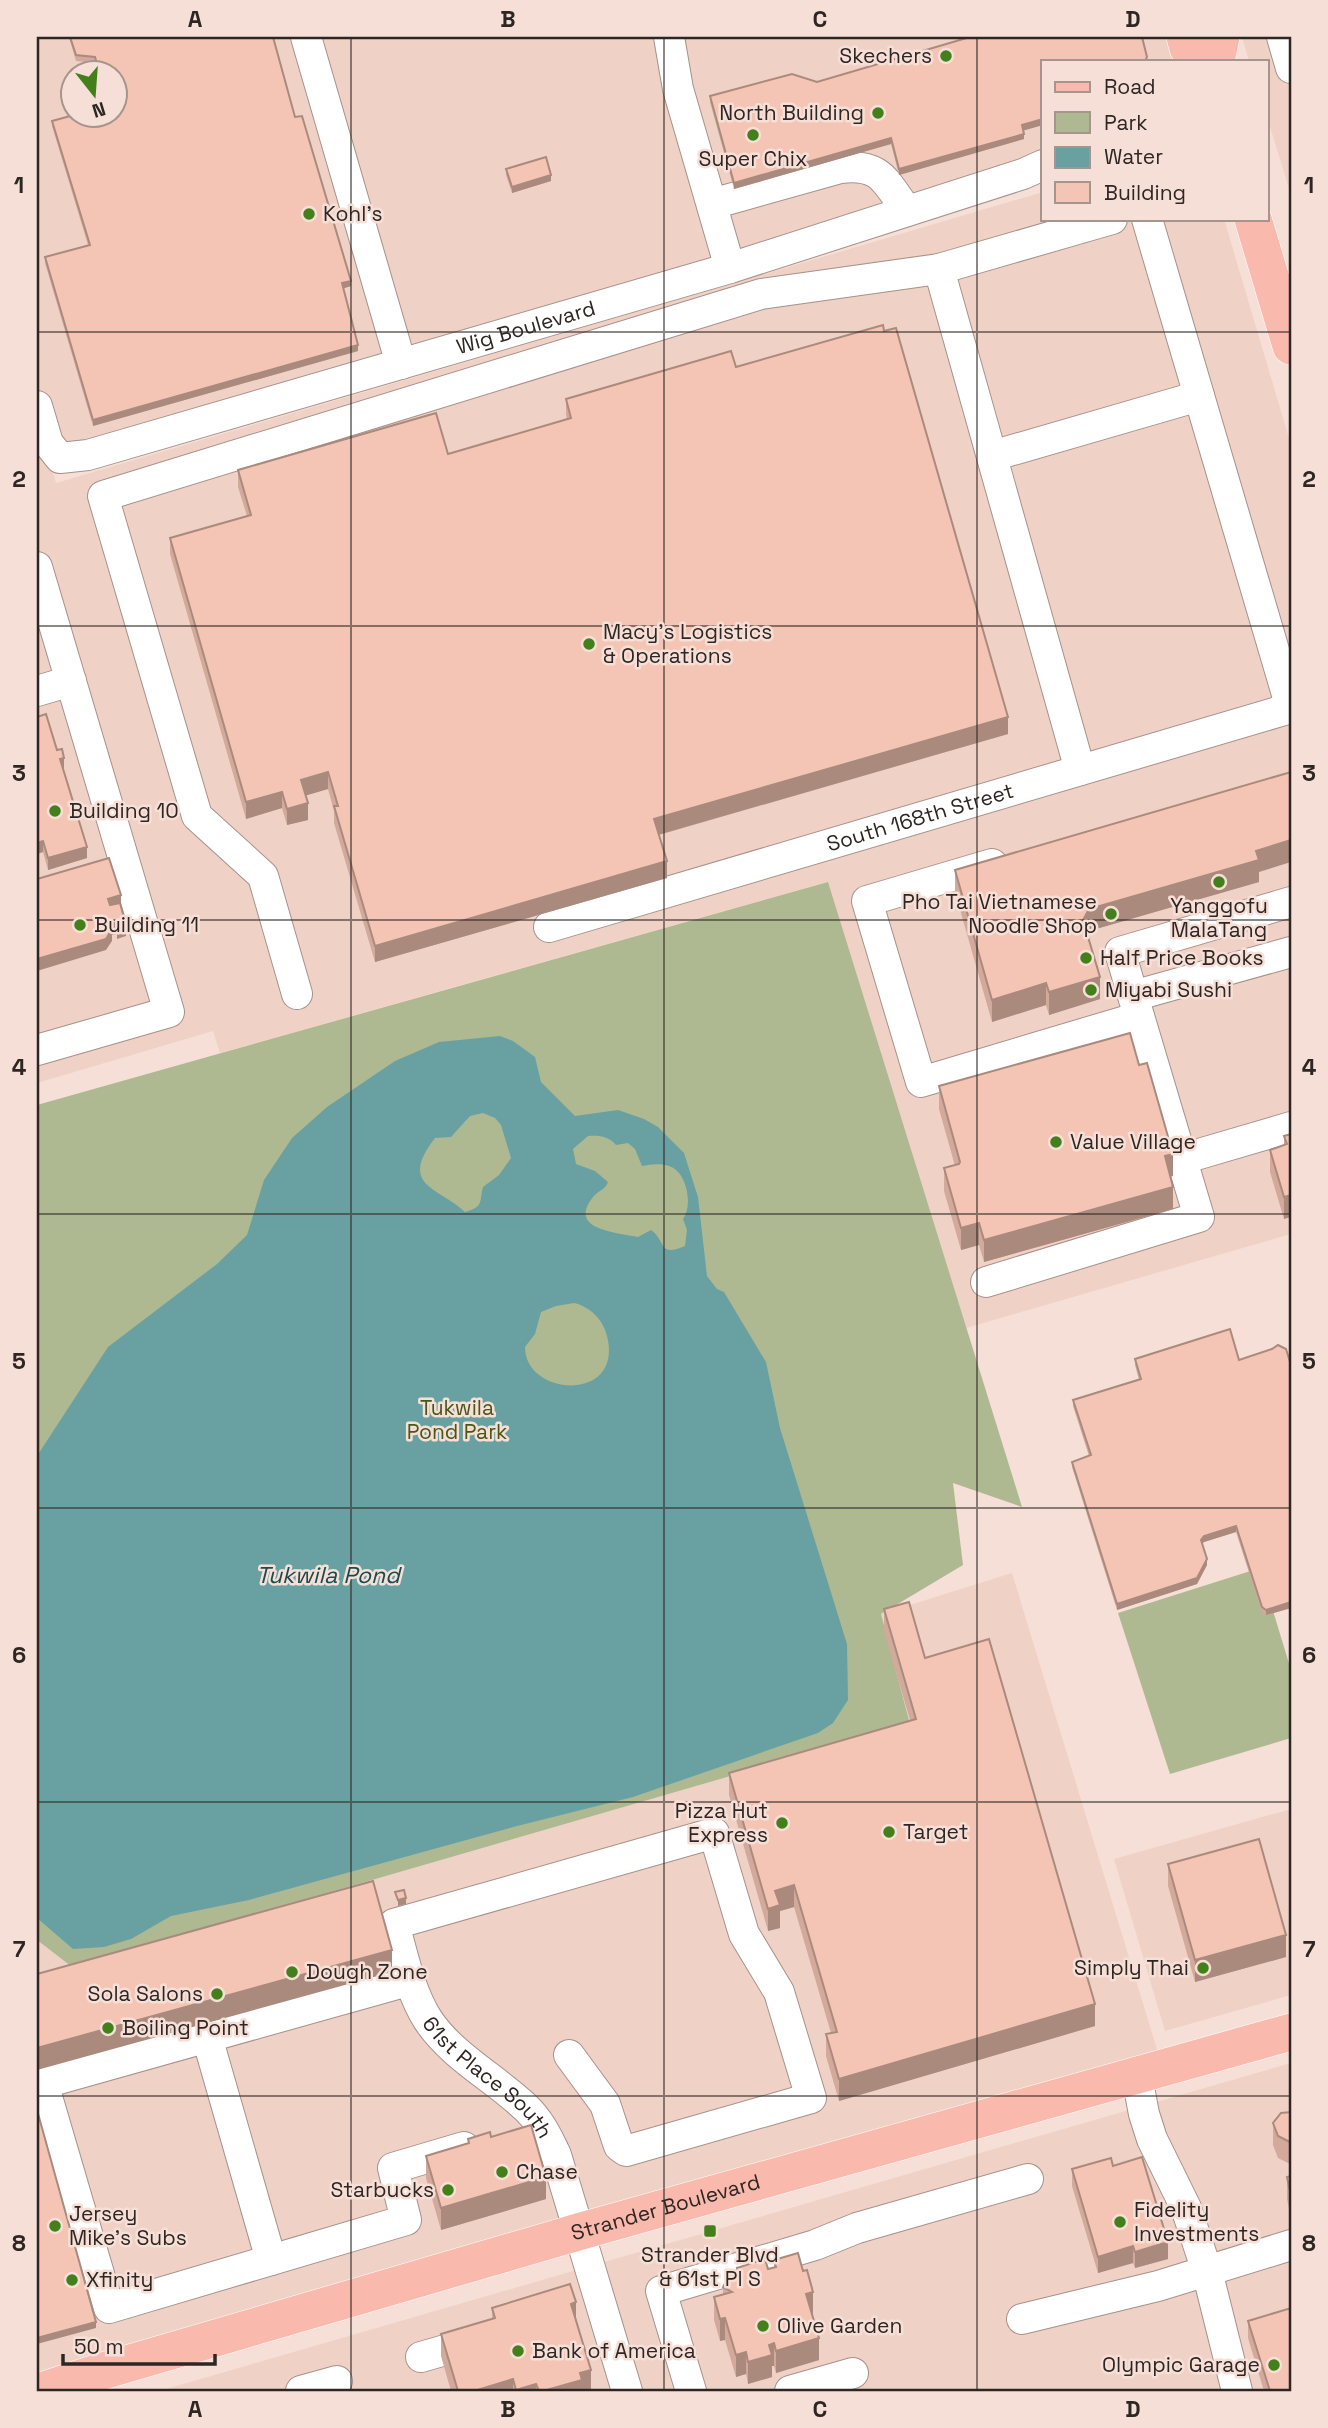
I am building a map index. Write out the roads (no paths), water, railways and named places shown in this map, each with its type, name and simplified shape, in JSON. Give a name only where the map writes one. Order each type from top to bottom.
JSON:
[{"type":"main road","points":[[1185,37],[1188,48],[1196,60]]},
{"type":"main road","points":[[1216,60],[1221,37]]},
{"type":"main road","points":[[1253,220],[1291,346]]},
{"type":"main road","name":"Strander Boulevard","points":[[41,2391],[578,2232],[1291,2032]]},
{"type":"lane","points":[[306,37],[401,364]]},
{"type":"lane","points":[[669,37],[678,89],[730,268]]},
{"type":"lane","points":[[712,204],[840,168],[858,166],[873,170],[886,182],[907,211]]},
{"type":"lane","name":"Wig Boulevard","points":[[37,406],[48,443],[60,458],[88,455],[730,268],[1041,166]]},
{"type":"lane","points":[[297,994],[263,876],[197,816],[103,496],[761,294],[939,269],[1109,220]]},
{"type":"lane","points":[[1147,220],[1291,708]]},
{"type":"lane","points":[[939,269],[1080,770]]},
{"type":"lane","points":[[992,456],[1199,396]]},
{"type":"lane","points":[[37,568],[46,629],[71,681],[169,1012],[37,1050]]},
{"type":"lane","points":[[37,691],[71,681]]},
{"type":"lane","name":"South 168th Street","points":[[549,927],[1291,708]]},
{"type":"lane","points":[[1015,857],[867,901],[921,1082],[1291,952]]},
{"type":"lane","points":[[986,1282],[1199,1217],[1120,952],[1291,902]]},
{"type":"lane","points":[[1182,1159],[1291,1127]]},
{"type":"lane","name":"61st Place South","points":[[569,2055],[606,2104],[619,2146],[626,2151],[811,2098],[779,1992],[744,1934],[714,1833],[394,1924],[411,1980],[428,2019],[446,2042],[525,2106],[513,2133],[556,2155],[626,2391]]},
{"type":"lane","points":[[411,1980],[40,2084],[109,2308],[406,2220],[393,2168],[513,2133]]},
{"type":"lane","points":[[207,2037],[271,2260]]},
{"type":"lane","points":[[1137,2077],[1144,2114],[1186,2208],[1237,2391]]},
{"type":"lane","points":[[691,2391],[661,2291],[815,2245],[857,2228],[1028,2179]]},
{"type":"lane","points":[[1022,2319],[1074,2308],[1206,2272],[1291,2245]]},
{"type":"lane","points":[[421,2357],[473,2342],[474,2346]]},
{"type":"lane","points":[[790,2391],[853,2373]]},
{"type":"lane","points":[[301,2391],[337,2381]]},
{"type":"water","name":"Tukwila Pond","points":[[500,1036],[513,1041],[535,1057],[541,1082],[575,1116],[618,1110],[658,1127],[684,1153],[698,1197],[707,1276],[717,1289],[724,1292],[766,1362],[780,1428],[847,1644],[848,1700],[833,1723],[818,1733],[633,1797],[249,1900],[171,1916],[131,1939],[104,1947],[73,1949],[37,1918],[37,1456],[108,1347],[217,1264],[247,1235],[264,1180],[292,1138],[327,1107],[395,1061],[439,1042]],"holes":[[[483,1113],[495,1118],[501,1125],[511,1158],[499,1175],[483,1187],[478,1206],[465,1212],[426,1184],[421,1176],[420,1166],[435,1138],[451,1137],[470,1116]],[[588,1136],[603,1137],[616,1145],[628,1143],[635,1149],[642,1166],[664,1165],[676,1170],[683,1180],[687,1194],[687,1208],[683,1219],[687,1230],[685,1246],[666,1249],[651,1230],[638,1237],[607,1231],[590,1223],[586,1216],[587,1208],[593,1197],[608,1182],[595,1171],[576,1164],[573,1149]],[[574,1303],[585,1307],[599,1319],[605,1330],[608,1358],[601,1373],[589,1382],[572,1385],[555,1383],[540,1376],[529,1364],[525,1347],[535,1334],[541,1312]]]},
{"type":"place","name":"Skechers","points":[[946,56]]},
{"type":"place","name":"North Building","points":[[878,113]]},
{"type":"place","name":"Super Chix","points":[[753,135]]},
{"type":"place","name":"Kohl's","points":[[309,214]]},
{"type":"place","name":"Macy's Logistics & Operations","points":[[589,644]]},
{"type":"place","name":"Building 10","points":[[55,811]]},
{"type":"place","name":"Yanggofu MalaTang","points":[[1219,882]]},
{"type":"place","name":"Pho Tai Vietnamese Noodle Shop","points":[[1111,914]]},
{"type":"place","name":"Building 11","points":[[80,925]]},
{"type":"place","name":"Half Price Books","points":[[1086,958]]},
{"type":"place","name":"Miyabi Sushi","points":[[1091,990]]},
{"type":"place","name":"Value Village","points":[[1056,1142]]},
{"type":"place","name":"Pizza Hut Express","points":[[782,1823]]},
{"type":"place","name":"Target","points":[[889,1832]]},
{"type":"place","name":"Simply Thai","points":[[1203,1968]]},
{"type":"place","name":"Dough Zone","points":[[292,1972]]},
{"type":"place","name":"Sola Salons","points":[[217,1994]]},
{"type":"place","name":"Boiling Point","points":[[108,2028]]},
{"type":"place","name":"Chase","points":[[502,2172]]},
{"type":"place","name":"Starbucks","points":[[448,2190]]},
{"type":"place","name":"Fidelity Investments","points":[[1120,2222]]},
{"type":"place","name":"Jersey Mike's Subs","points":[[55,2226]]},
{"type":"place","name":"Strander Blvd & 61st Pl S","points":[[710,2231]]},
{"type":"place","name":"Xfinity","points":[[72,2280]]},
{"type":"place","name":"Olive Garden","points":[[763,2326]]},
{"type":"place","name":"Bank of America","points":[[518,2351]]},
{"type":"place","name":"Olympic Garage","points":[[1274,2365]]},
{"type":"park label","name":"Tukwila Pond Park","points":[[457,1420]]}]
